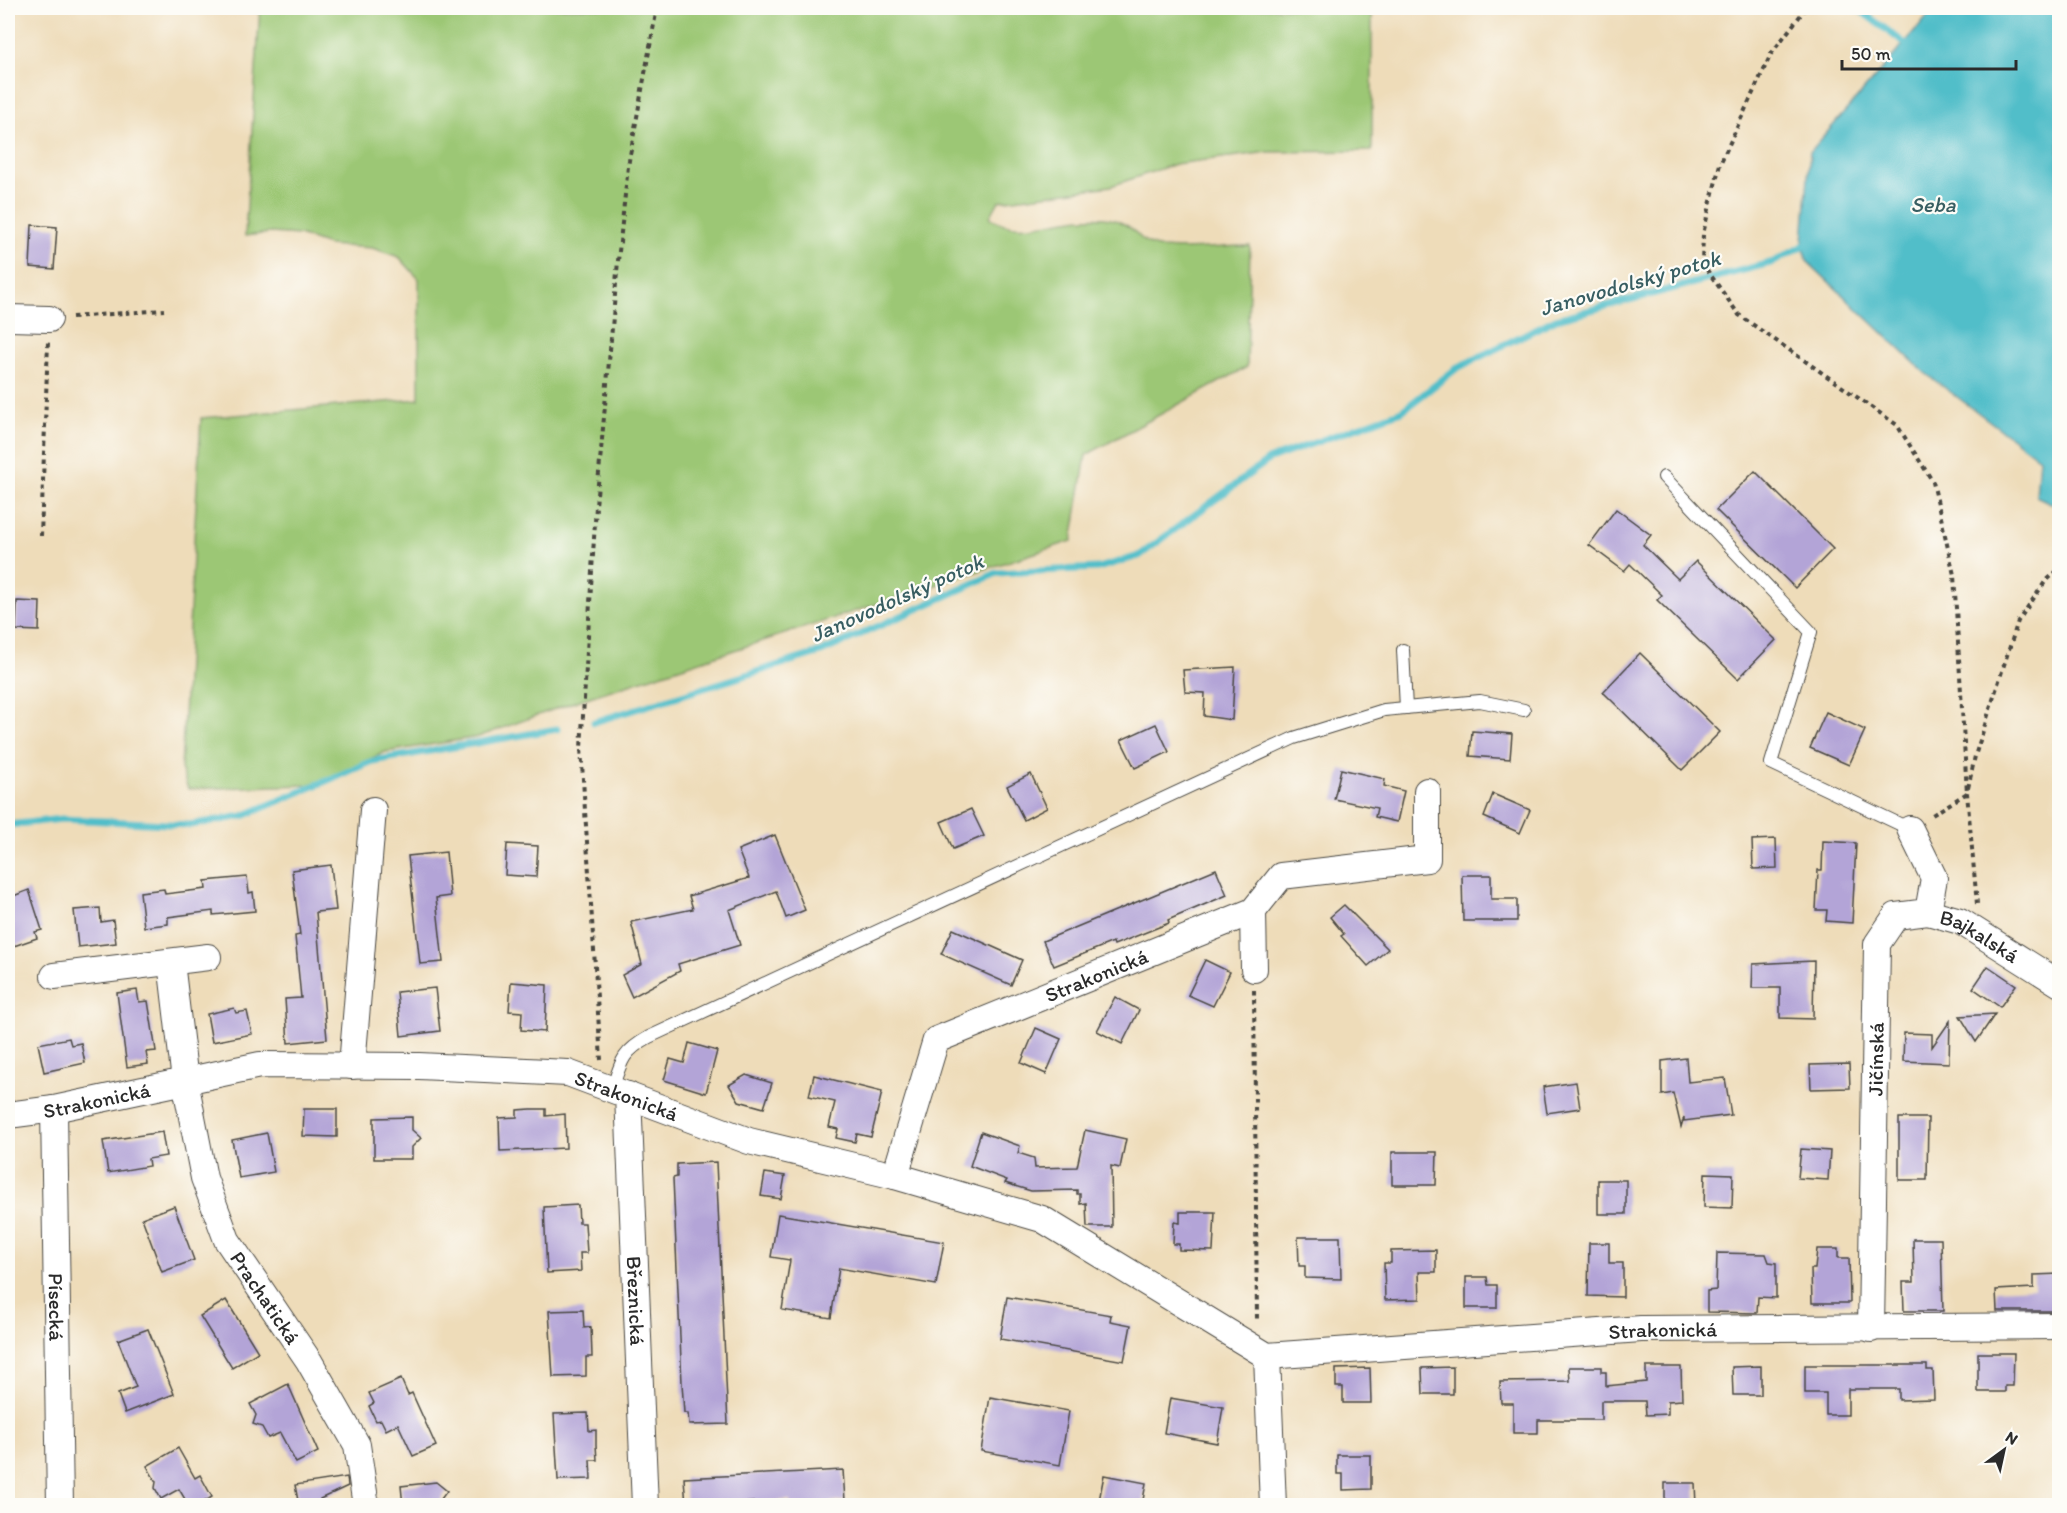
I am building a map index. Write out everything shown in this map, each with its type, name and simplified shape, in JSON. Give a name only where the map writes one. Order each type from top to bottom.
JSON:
[{"type":"street","points":[[8,318],[48,319]]},
{"type":"street","name":"Strakonická","points":[[895,1176],[936,1040],[1253,911],[1281,876],[1427,859],[1427,791]]},
{"type":"street","points":[[352,1066],[373,810]]},
{"type":"street","points":[[1910,829],[1934,878],[1928,912]]},
{"type":"street","points":[[1253,911],[1254,969]]},
{"type":"street","name":"Bajkalská","points":[[1928,912],[1960,921],[2060,984]]},
{"type":"street","name":"Jičínská","points":[[1871,1329],[1877,944],[1896,916],[1928,912]]},
{"type":"street","points":[[54,976],[208,957]]},
{"type":"street","points":[[171,962],[185,1081]]},
{"type":"street","name":"Strakonická","points":[[8,1115],[54,1109],[260,1065],[568,1073],[749,1141],[895,1176],[1042,1219],[1267,1356],[1641,1329],[2060,1326]]},
{"type":"street","name":"Prachatická","points":[[185,1081],[204,1178],[227,1239],[309,1361],[357,1444],[366,1506]]},
{"type":"street","name":"Březnická","points":[[614,1090],[645,1506]]},
{"type":"street","name":"Písecká","points":[[54,1109],[64,1503]]},
{"type":"street","points":[[1267,1356],[1274,1506]]},
{"type":"lane","points":[[1664,477],[1811,632],[1771,763],[1910,829]]},
{"type":"lane","points":[[1403,650],[1406,708]]},
{"type":"lane","points":[[614,1090],[622,1058],[629,1048],[649,1037],[1294,738],[1373,713],[1406,708],[1480,701],[1524,710]]},
{"type":"path","points":[[614,1090],[581,748],[596,506],[618,261],[628,166],[657,8]]},
{"type":"path","points":[[1806,8],[1771,54],[1720,164],[1703,234],[1702,263],[1739,315],[1897,425],[1933,482],[1954,576],[1967,793],[1980,935]]},
{"type":"path","points":[[41,536],[48,319],[164,310]]},
{"type":"path","points":[[1910,829],[1967,793],[1975,756],[2018,621],[2045,582],[2060,568]]},
{"type":"path","points":[[1254,969],[1257,1334],[1267,1356]]},
{"type":"green space","points":[[260,8],[1372,8],[1372,151],[1269,152],[1175,164],[1111,186],[999,201],[990,217],[1012,226],[1104,218],[1120,222],[1148,244],[1162,248],[1250,246],[1247,367],[1086,455],[1072,541],[574,702],[478,737],[385,752],[336,776],[308,785],[188,789],[181,768],[201,418],[419,399],[419,279],[399,257],[372,248],[328,245],[299,235],[271,233],[245,236]]},
{"type":"water","name":"Seba","points":[[1935,8],[2059,8],[2059,507],[2036,496],[2039,458],[1925,373],[1807,261],[1803,241],[1810,152]]},
{"type":"building","points":[[32,225],[57,227],[54,269],[30,267]]},
{"type":"building","points":[[1755,471],[1833,549],[1795,588],[1716,510]]},
{"type":"building","points":[[1616,509],[1651,535],[1643,545],[1678,579],[1696,561],[1776,640],[1738,679],[1657,600],[1662,595],[1630,564],[1624,571],[1589,545]]},
{"type":"building","points":[[17,601],[40,602],[39,631],[16,630]]},
{"type":"building","points":[[1640,653],[1720,732],[1682,770],[1603,692]]},
{"type":"building","points":[[1235,667],[1232,720],[1204,716],[1205,693],[1185,692],[1183,670]]},
{"type":"building","points":[[1826,712],[1865,730],[1849,765],[1810,748]]},
{"type":"building","points":[[1156,724],[1169,752],[1135,768],[1121,740]]},
{"type":"building","points":[[1472,731],[1512,734],[1510,759],[1470,756]]},
{"type":"building","points":[[1341,769],[1385,779],[1384,786],[1404,791],[1397,822],[1375,817],[1377,808],[1334,799]]},
{"type":"building","points":[[1031,774],[1047,808],[1024,820],[1007,786]]},
{"type":"building","points":[[1493,794],[1530,810],[1520,833],[1484,817]]},
{"type":"building","points":[[971,809],[984,836],[953,849],[941,822]]},
{"type":"building","points":[[775,835],[805,910],[786,918],[776,891],[729,910],[740,945],[678,964],[680,971],[632,997],[622,975],[642,964],[631,922],[693,909],[689,896],[749,878],[738,850]]},
{"type":"building","points":[[1776,839],[1777,868],[1753,869],[1752,840]]},
{"type":"building","points":[[1823,841],[1856,843],[1852,923],[1826,921],[1827,910],[1816,910],[1818,870],[1822,870]]},
{"type":"building","points":[[507,844],[538,846],[536,877],[505,875]]},
{"type":"building","points":[[446,852],[450,896],[436,898],[443,962],[420,964],[408,856]]},
{"type":"building","points":[[331,865],[336,910],[316,912],[327,1039],[288,1043],[285,999],[301,998],[295,936],[300,935],[292,870]]},
{"type":"building","points":[[1216,869],[1227,895],[1168,920],[1169,923],[1114,945],[1113,942],[1054,966],[1043,941]]},
{"type":"building","points":[[1462,875],[1491,875],[1491,899],[1517,899],[1517,921],[1463,921]]},
{"type":"building","points":[[247,877],[249,893],[253,892],[255,911],[213,915],[213,911],[168,917],[168,924],[144,927],[140,892],[164,889],[165,894],[206,889],[205,881]]},
{"type":"building","points":[[29,890],[42,930],[35,932],[37,938],[11,947],[8,935],[8,898]]},
{"type":"building","points":[[1344,905],[1388,949],[1368,966],[1341,936],[1344,934],[1330,917]]},
{"type":"building","points":[[100,908],[101,922],[113,920],[116,943],[78,947],[74,910]]},
{"type":"building","points":[[953,929],[1022,960],[1011,985],[941,954]]},
{"type":"building","points":[[1205,960],[1230,972],[1213,1006],[1188,995]]},
{"type":"building","points":[[1814,961],[1813,1019],[1780,1018],[1780,988],[1752,988],[1753,964]]},
{"type":"building","points":[[1988,966],[2016,985],[2000,1007],[1973,988]]},
{"type":"building","points":[[511,982],[547,985],[545,1032],[521,1030],[522,1012],[509,1011]]},
{"type":"building","points":[[435,988],[440,1031],[401,1036],[397,992]]},
{"type":"building","points":[[137,990],[139,1002],[148,1001],[156,1051],[146,1052],[148,1064],[127,1067],[117,993]]},
{"type":"building","points":[[1115,997],[1139,1010],[1122,1044],[1097,1031]]},
{"type":"building","points":[[234,1008],[236,1013],[247,1011],[252,1034],[212,1042],[207,1014]]},
{"type":"building","points":[[1995,1014],[1976,1042],[1960,1016]]},
{"type":"building","points":[[1950,1021],[1949,1063],[1903,1061],[1904,1033],[1932,1034],[1932,1047]]},
{"type":"building","points":[[1036,1028],[1061,1039],[1046,1074],[1021,1063]]},
{"type":"building","points":[[69,1038],[71,1045],[81,1043],[85,1063],[44,1072],[38,1044]]},
{"type":"building","points":[[689,1043],[717,1051],[706,1093],[664,1080],[670,1059],[684,1063]]},
{"type":"building","points":[[1686,1058],[1688,1082],[1725,1078],[1731,1115],[1684,1121],[1684,1117],[1681,1127],[1673,1093],[1662,1095],[1662,1061]]},
{"type":"building","points":[[1849,1064],[1850,1088],[1811,1089],[1810,1065]]},
{"type":"building","points":[[746,1075],[772,1083],[764,1108],[739,1101],[729,1085]]},
{"type":"building","points":[[814,1075],[882,1092],[871,1137],[857,1134],[855,1142],[836,1138],[838,1129],[829,1127],[835,1102],[809,1096]]},
{"type":"building","points":[[1576,1082],[1580,1108],[1547,1113],[1543,1087]]},
{"type":"building","points":[[304,1109],[337,1109],[337,1137],[303,1136]]},
{"type":"building","points":[[546,1109],[546,1116],[565,1114],[566,1148],[500,1151],[499,1118],[517,1117],[517,1110]]},
{"type":"building","points":[[412,1117],[412,1130],[421,1138],[412,1147],[412,1159],[374,1159],[374,1118]]},
{"type":"building","points":[[1899,1118],[1928,1118],[1927,1180],[1899,1180]]},
{"type":"building","points":[[1085,1130],[1126,1139],[1120,1168],[1111,1166],[1112,1227],[1087,1227],[1086,1203],[1080,1204],[1080,1194],[1077,1194],[1077,1190],[1031,1191],[1005,1183],[1007,1180],[970,1166],[981,1132],[1020,1146],[1018,1153],[1034,1158],[1035,1168],[1077,1167]]},
{"type":"building","points":[[162,1132],[166,1156],[148,1159],[149,1166],[108,1173],[103,1141]]},
{"type":"building","points":[[267,1133],[274,1172],[239,1178],[232,1140]]},
{"type":"building","points":[[1801,1149],[1830,1151],[1828,1180],[1798,1178]]},
{"type":"building","points":[[1392,1152],[1437,1152],[1436,1185],[1392,1185]]},
{"type":"building","points":[[716,1162],[728,1424],[689,1425],[688,1413],[684,1413],[682,1383],[673,1178],[677,1177],[677,1164]]},
{"type":"building","points":[[765,1173],[785,1176],[781,1199],[761,1196]]},
{"type":"building","points":[[1705,1173],[1733,1174],[1732,1208],[1704,1207]]},
{"type":"building","points":[[1598,1180],[1626,1180],[1626,1214],[1598,1214]]},
{"type":"building","points":[[578,1205],[579,1223],[585,1223],[587,1253],[580,1253],[581,1271],[547,1273],[544,1207]]},
{"type":"building","points":[[174,1206],[194,1260],[162,1272],[142,1218]]},
{"type":"building","points":[[1180,1212],[1215,1212],[1213,1251],[1179,1250],[1179,1244],[1173,1244],[1174,1222],[1180,1223]]},
{"type":"building","points":[[778,1214],[944,1242],[936,1285],[839,1268],[831,1318],[782,1310],[790,1260],[771,1257]]},
{"type":"building","points":[[1298,1237],[1340,1237],[1341,1279],[1305,1278],[1305,1266],[1299,1266]]},
{"type":"building","points":[[1913,1239],[1941,1239],[1943,1311],[1904,1311],[1903,1282],[1914,1282]]},
{"type":"building","points":[[1589,1243],[1609,1243],[1609,1263],[1623,1263],[1623,1297],[1588,1296]]},
{"type":"building","points":[[1817,1249],[1838,1249],[1838,1258],[1849,1258],[1850,1303],[1812,1303],[1811,1269],[1815,1269]]},
{"type":"building","points":[[1436,1250],[1436,1272],[1419,1272],[1420,1299],[1385,1300],[1384,1263],[1391,1263],[1391,1251]]},
{"type":"building","points":[[1717,1253],[1766,1254],[1769,1262],[1776,1263],[1776,1298],[1758,1297],[1757,1313],[1707,1312],[1707,1291],[1716,1290]]},
{"type":"building","points":[[2060,1274],[2060,1311],[1997,1311],[1996,1290],[2034,1288],[2034,1275]]},
{"type":"building","points":[[1466,1277],[1487,1277],[1488,1285],[1497,1285],[1497,1308],[1466,1308]]},
{"type":"building","points":[[1007,1297],[1111,1315],[1110,1321],[1131,1325],[1124,1361],[1000,1339]]},
{"type":"building","points":[[226,1300],[258,1352],[232,1368],[200,1316]]},
{"type":"building","points":[[583,1310],[584,1328],[591,1327],[592,1357],[586,1357],[586,1376],[553,1377],[549,1311]]},
{"type":"building","points":[[148,1329],[174,1394],[125,1413],[118,1394],[136,1387],[118,1340]]},
{"type":"building","points":[[1978,1353],[2014,1353],[2013,1386],[2005,1386],[2005,1392],[1978,1392]]},
{"type":"building","points":[[1805,1365],[1927,1365],[1927,1370],[1933,1370],[1934,1399],[1899,1400],[1899,1389],[1848,1389],[1848,1415],[1826,1415],[1826,1393],[1805,1393]]},
{"type":"building","points":[[1761,1366],[1761,1395],[1733,1395],[1732,1367]]},
{"type":"building","points":[[1453,1367],[1453,1394],[1423,1394],[1422,1368]]},
{"type":"building","points":[[1569,1367],[1601,1367],[1601,1372],[1606,1372],[1606,1386],[1646,1382],[1646,1367],[1681,1367],[1682,1400],[1668,1401],[1668,1414],[1646,1415],[1645,1401],[1601,1401],[1601,1420],[1538,1420],[1538,1433],[1513,1433],[1513,1403],[1501,1403],[1500,1382],[1570,1381]]},
{"type":"building","points":[[1370,1368],[1371,1403],[1343,1403],[1343,1387],[1336,1387],[1336,1369]]},
{"type":"building","points":[[401,1379],[408,1395],[412,1393],[436,1446],[413,1456],[398,1424],[386,1430],[381,1420],[376,1421],[369,1406],[374,1403],[369,1393]]},
{"type":"building","points":[[288,1384],[318,1452],[296,1463],[280,1433],[268,1438],[262,1427],[253,1424],[256,1415],[250,1404]]},
{"type":"building","points":[[990,1397],[1069,1411],[1060,1465],[981,1451]]},
{"type":"building","points":[[1170,1398],[1223,1407],[1217,1443],[1164,1433]]},
{"type":"building","points":[[588,1413],[589,1431],[596,1430],[597,1460],[590,1460],[591,1479],[558,1480],[554,1414]]},
{"type":"building","points":[[178,1448],[195,1478],[200,1475],[212,1497],[197,1506],[189,1506],[179,1489],[161,1499],[155,1488],[156,1482],[147,1466]]},
{"type":"building","points":[[1337,1455],[1371,1455],[1371,1489],[1343,1490],[1343,1474],[1337,1474]]},
{"type":"building","points":[[843,1470],[845,1501],[830,1502],[831,1506],[790,1504],[790,1500],[741,1503],[741,1506],[686,1506],[684,1478]]},
{"type":"building","points":[[1104,1475],[1146,1483],[1142,1506],[1098,1506]]},
{"type":"building","points":[[347,1477],[348,1486],[320,1499],[322,1506],[299,1506],[295,1485]]},
{"type":"building","points":[[436,1482],[447,1491],[441,1499],[442,1506],[403,1506],[401,1486]]},
{"type":"building","points":[[1665,1483],[1695,1483],[1696,1506],[1665,1506]]},
{"type":"waterway","points":[[1857,8],[1911,48]]},
{"type":"waterway","name":"Janovodolský potok","points":[[594,722],[821,652],[997,573],[1098,568],[1139,556],[1270,459],[1402,411],[1457,368],[1556,319],[1774,262],[1812,241]]},
{"type":"waterway","name":"Janovodolský potok","points":[[8,825],[62,819],[190,825],[243,816],[373,761],[557,729]]}]
